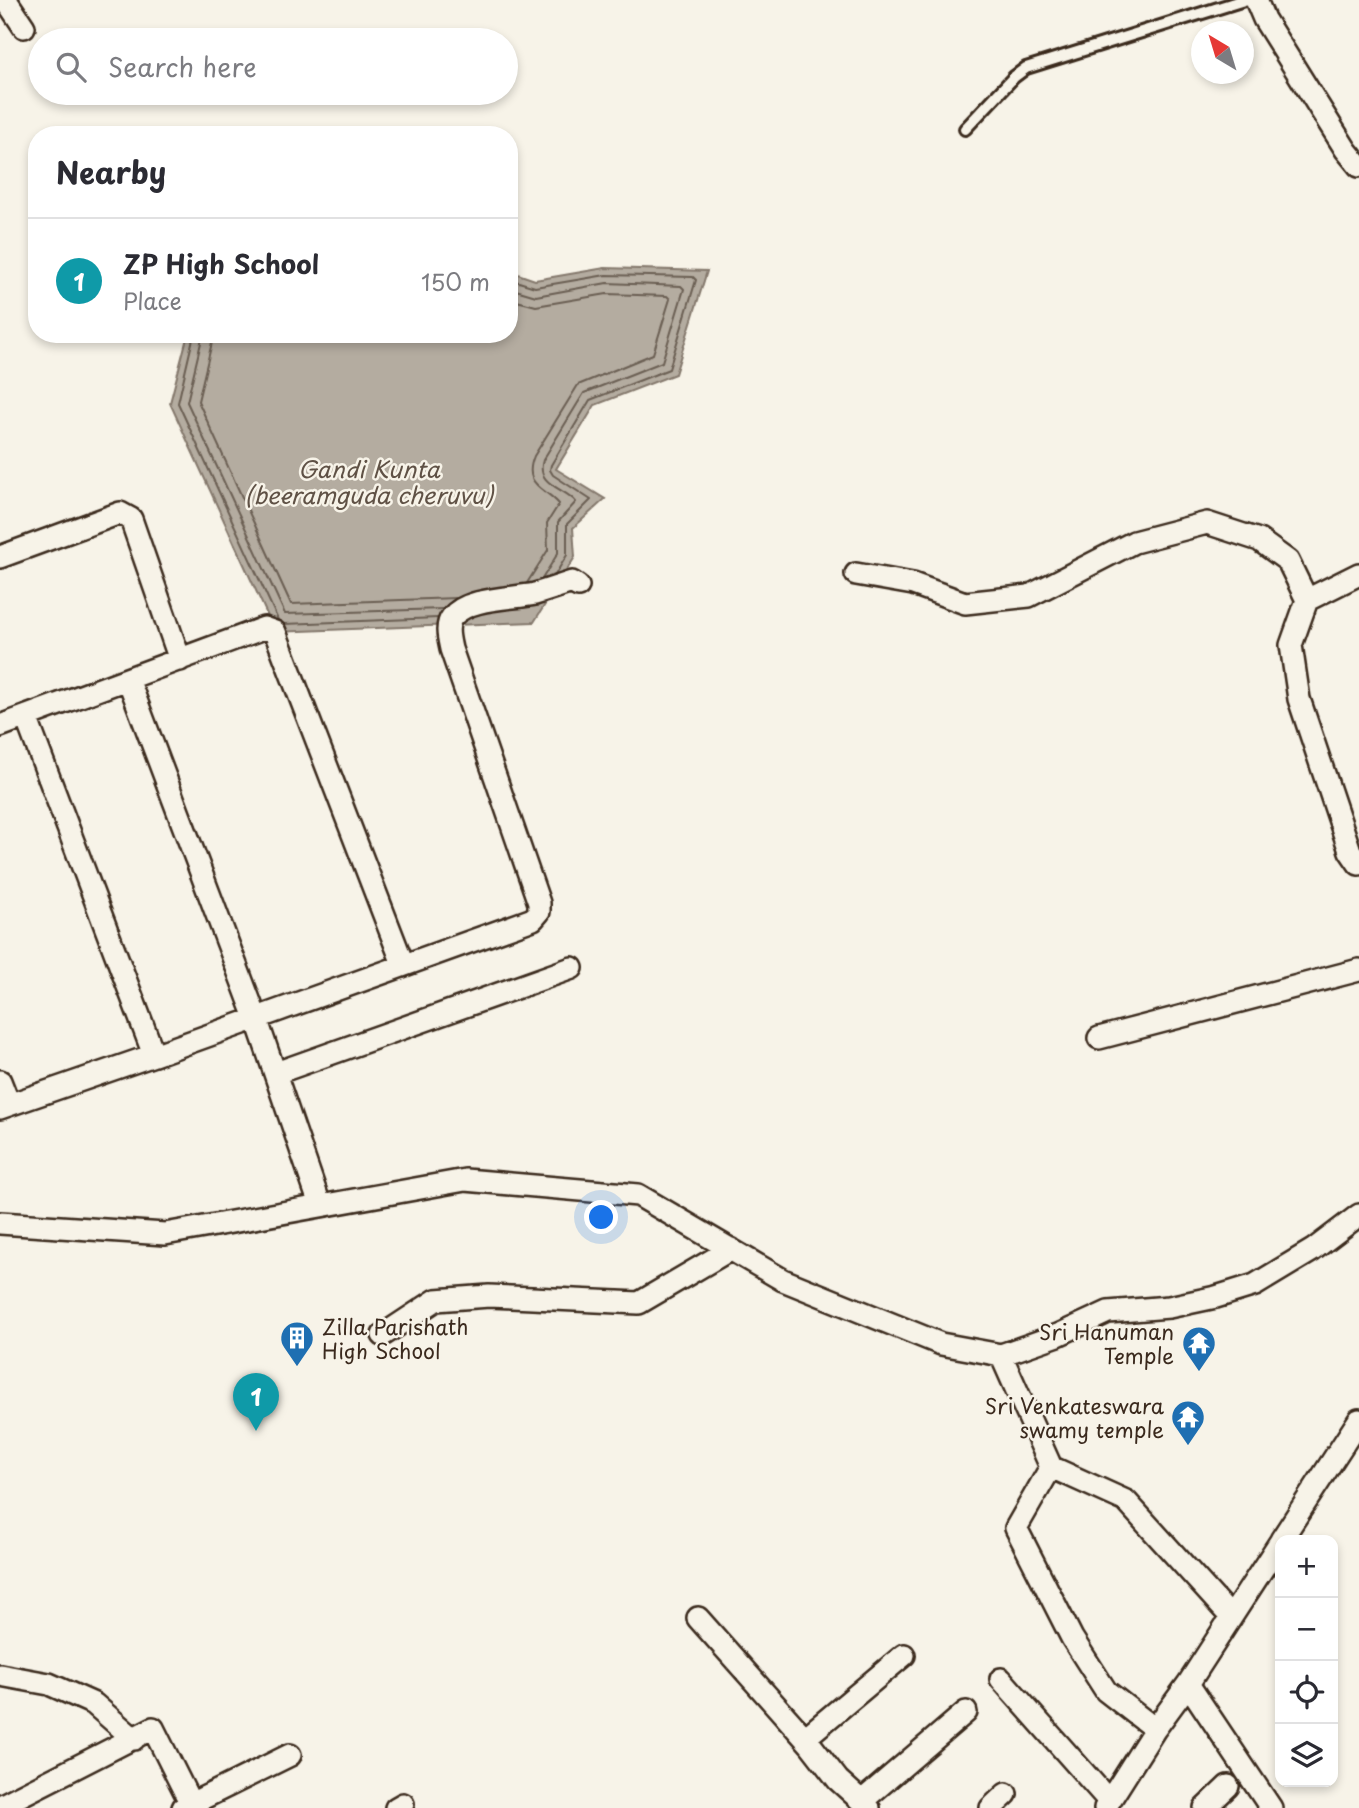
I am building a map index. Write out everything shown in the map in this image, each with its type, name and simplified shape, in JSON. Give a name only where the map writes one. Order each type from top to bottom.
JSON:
[{"type":"street","points":[[6,0],[24,27]]},
{"type":"street","points":[[1256,0],[1278,41],[1346,150],[1359,166]]},
{"type":"street","points":[[0,557],[120,513],[127,515],[131,519],[180,660]]},
{"type":"street","points":[[856,574],[913,584],[965,603],[1029,596],[1134,542],[1207,523],[1259,540],[1288,561],[1307,600]]},
{"type":"street","points":[[1359,574],[1307,600],[1291,645],[1299,699],[1350,851],[1359,864]]},
{"type":"street","points":[[0,1081],[5,1106],[533,919],[539,912],[540,903],[451,649],[449,623],[452,616],[461,609],[471,606],[506,597],[534,594],[572,583],[578,586]]},
{"type":"street","points":[[0,726],[264,628],[275,632],[403,964]]},
{"type":"street","points":[[128,679],[256,1018],[320,1205]]},
{"type":"street","points":[[26,717],[154,1055]]},
{"type":"street","points":[[276,1073],[572,968]]},
{"type":"street","points":[[1099,1038],[1359,971]]},
{"type":"street","points":[[0,1223],[165,1234],[465,1180],[638,1195],[783,1280],[941,1343],[1001,1355],[1058,1335],[1108,1312],[1169,1307],[1255,1285],[1313,1250],[1359,1215]]},
{"type":"street","points":[[383,1335],[436,1300],[489,1296],[639,1303],[731,1249]]},
{"type":"street","points":[[1001,1355],[1051,1467],[1126,1502],[1231,1617]]},
{"type":"street","points":[[1285,1535],[1359,1420]]},
{"type":"street","points":[[1051,1467],[1016,1528],[1072,1638],[1107,1691],[1155,1729]]},
{"type":"street","points":[[1001,1679],[1107,1805],[1275,1550]]},
{"type":"street","points":[[698,1618],[805,1738],[838,1780],[865,1804],[966,1712]]},
{"type":"street","points":[[805,1738],[904,1655]]},
{"type":"street","points":[[0,1675],[49,1684],[94,1704],[134,1739]]},
{"type":"street","points":[[1188,1684],[1271,1808]]},
{"type":"street","points":[[0,1806],[153,1728],[189,1807],[289,1755]]},
{"type":"street","points":[[1205,1808],[1228,1786]]},
{"type":"lane","points":[[965,129],[1014,77],[1026,68],[1244,0]]},
{"type":"water","name":"Gandi Kunta (beeramguda cheruvu)","points":[[605,268],[707,271],[675,374],[595,405],[556,469],[605,499],[573,528],[575,557],[534,622],[275,632],[170,403],[186,343],[518,343],[518,274],[535,280]]},
{"type":"place","name":"Zilla Parishath High School","points":[[297,1368]]},
{"type":"place","name":"Sri Hanuman Temple","points":[[1199,1373]]},
{"type":"place","name":"ZP High School","points":[[256,1431]]},
{"type":"place","name":"Sri Venkateswara swamy temple","points":[[1188,1447]]}]
